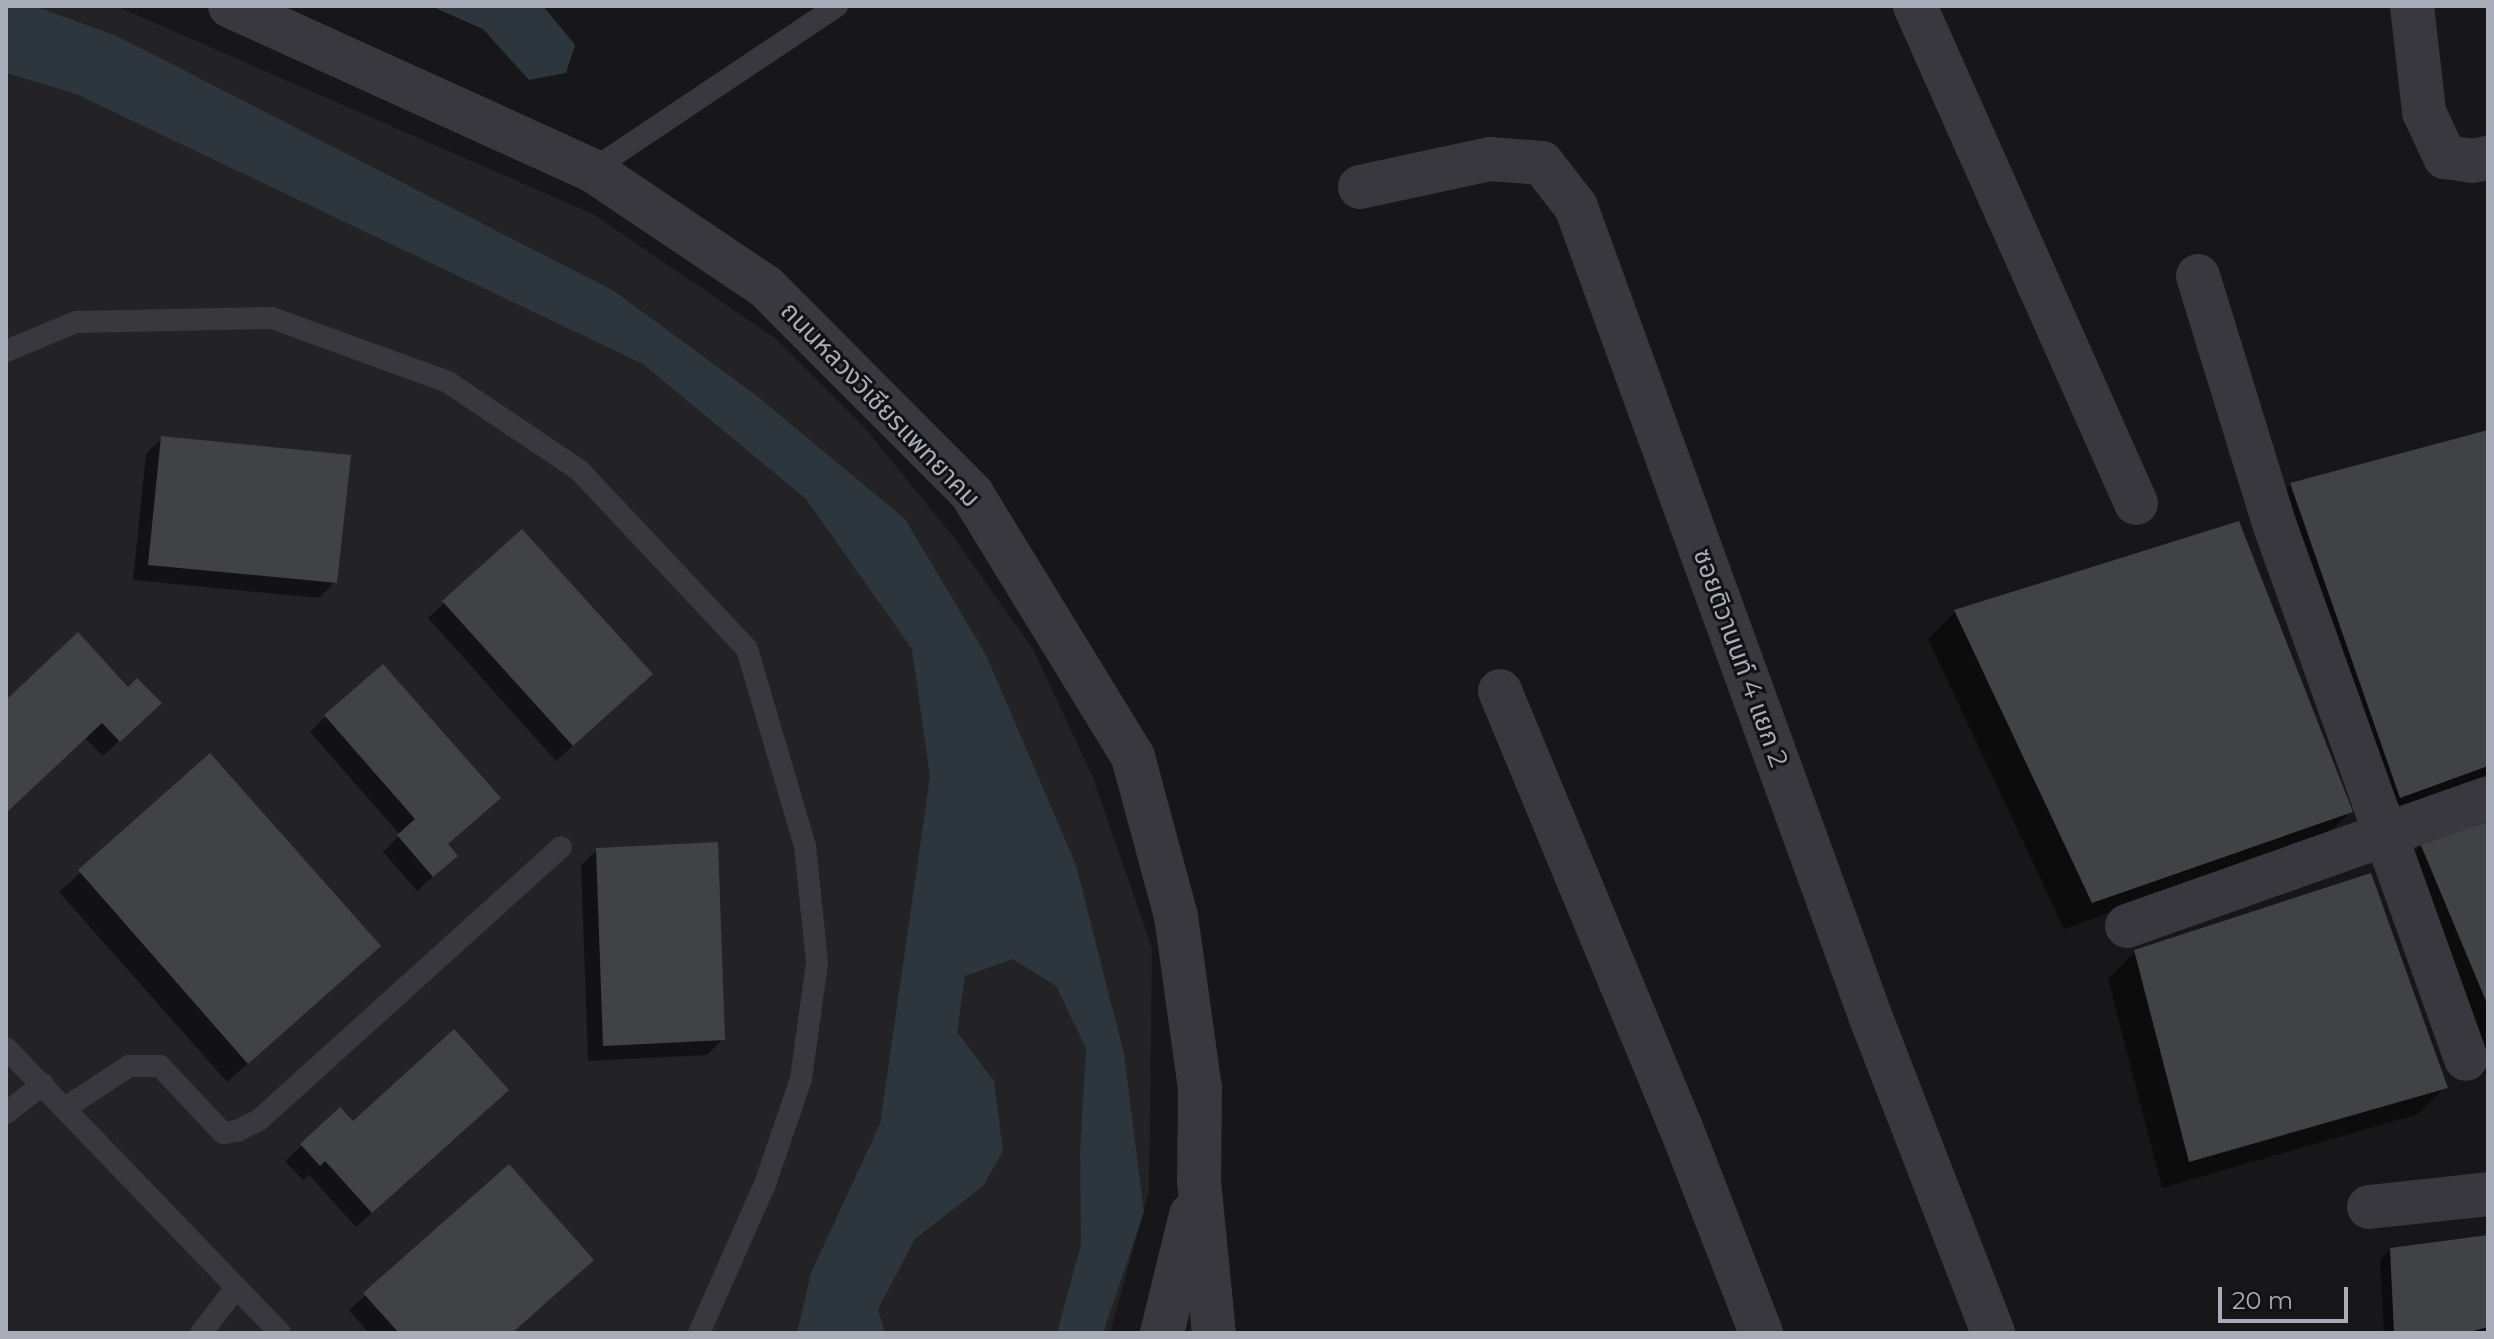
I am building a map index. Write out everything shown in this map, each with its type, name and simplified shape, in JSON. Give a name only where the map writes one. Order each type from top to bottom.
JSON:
[{"type":"street","name":"ถนนหลวงวิเชียรแพทยาคม","points":[[230,6],[592,170],[766,287],[972,494],[1133,757],[1176,916],[1200,1088],[1199,1181],[1214,1333]]},
{"type":"street","points":[[1915,6],[2136,503]]},
{"type":"street","points":[[2412,6],[2424,112],[2445,157],[2472,161],[2488,158]]},
{"type":"street","name":"ซอยติวานนท์ 4 แยก 2","points":[[1360,187],[1490,159],[1542,163],[1576,207],[1865,1003],[1993,1333]]},
{"type":"street","points":[[2198,276],[2275,526],[2466,1059]]},
{"type":"street","points":[[1500,691],[1680,1125],[1761,1333]]},
{"type":"street","points":[[2127,926],[2384,832],[2488,798]]},
{"type":"street","name":"ถนนหลวงวิเชียรแพทยาคม","points":[[1162,1333],[1199,1181]]},
{"type":"street","points":[[2369,1207],[2488,1194]]},
{"type":"lane","points":[[592,170],[837,6]]},
{"type":"lane","points":[[6,351],[76,322],[272,318],[448,382],[579,470],[747,649],[805,846],[817,963],[801,1079],[765,1184],[699,1333]]},
{"type":"lane","points":[[65,1108],[129,1066],[146,1064],[160,1066],[223,1133],[237,1131],[259,1120],[561,847]]},
{"type":"lane","points":[[6,1048],[280,1333]]},
{"type":"lane","points":[[6,1113],[43,1084]]},
{"type":"lane","points":[[201,1333],[235,1289]]},
{"type":"shaded area","points":[[6,6],[116,6],[593,214],[775,338],[864,427],[952,535],[1033,649],[1092,775],[1152,948],[1149,1191],[1110,1333],[6,1333]]},
{"type":"shaded area","points":[[6,6],[34,6],[117,36],[614,291],[757,396],[905,519],[986,655],[1076,865],[1124,1054],[1144,1212],[1103,1333],[1057,1333],[1081,1244],[1080,1152],[1086,1048],[1056,986],[1013,959],[965,976],[957,1032],[994,1081],[1003,1151],[983,1186],[915,1239],[878,1309],[885,1333],[797,1333],[811,1273],[880,1124],[930,777],[912,649],[806,499],[643,364],[76,94],[6,73]]},
{"type":"shaded area","points":[[431,6],[543,6],[575,45],[566,73],[529,80],[483,29]]},
{"type":"building","points":[[2488,430],[2488,766],[2400,798],[2290,483]]},
{"type":"building","points":[[161,436],[351,455],[337,583],[148,565]]},
{"type":"building","points":[[2239,521],[2353,812],[2092,903],[1954,610]]},
{"type":"building","points":[[522,529],[653,674],[573,746],[442,601]]},
{"type":"building","points":[[78,632],[128,687],[137,678],[162,703],[120,742],[102,723],[6,813],[6,700]]},
{"type":"building","points":[[383,664],[501,798],[448,844],[458,856],[433,877],[397,835],[415,819],[324,715]]},
{"type":"building","points":[[210,753],[381,946],[248,1064],[78,870]]},
{"type":"building","points":[[2488,822],[2488,1006],[2420,843]]},
{"type":"building","points":[[718,842],[725,1040],[603,1046],[596,848]]},
{"type":"building","points":[[2371,873],[2448,1088],[2189,1162],[2134,950]]},
{"type":"building","points":[[454,1029],[509,1090],[372,1213],[325,1161],[320,1166],[300,1144],[340,1107],[353,1121]]},
{"type":"building","points":[[509,1164],[594,1260],[512,1333],[399,1333],[363,1293]]},
{"type":"building","points":[[2488,1235],[2488,1327],[2465,1333],[2394,1333],[2390,1248]]}]
